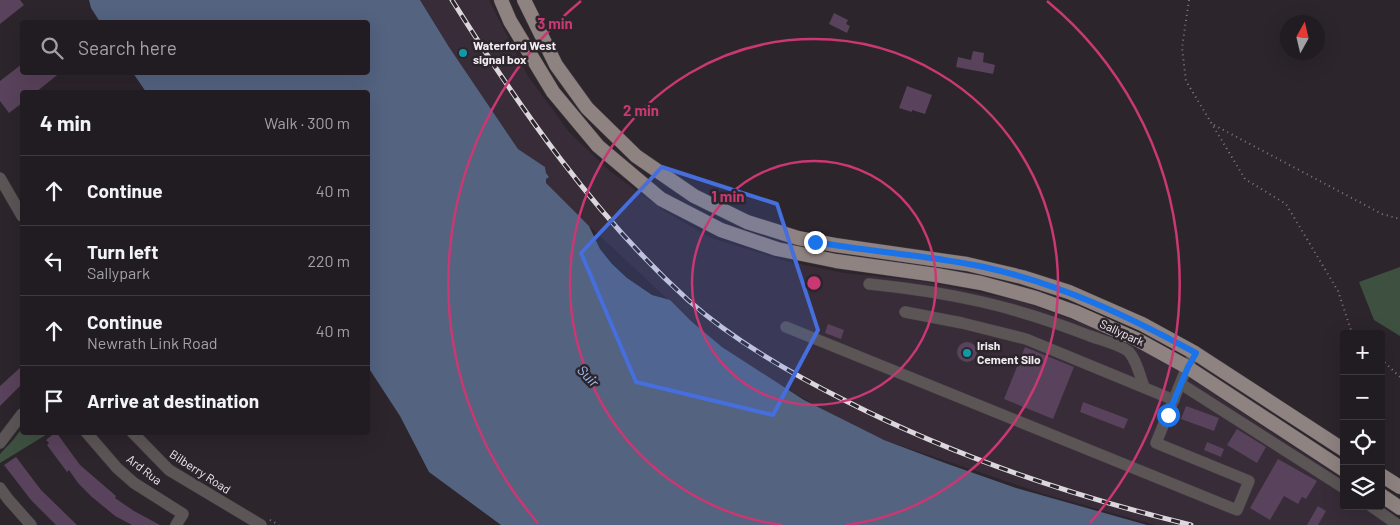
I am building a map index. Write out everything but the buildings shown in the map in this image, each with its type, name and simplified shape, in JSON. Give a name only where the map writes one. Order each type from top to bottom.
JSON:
[{"type":"main road","name":"Sallypark","points":[[501,0],[510,22],[553,92],[598,146],[661,199],[721,230],[762,245],[816,258],[961,279],[1036,298],[1106,325],[1188,367],[1340,467]]},
{"type":"main road","name":"Sallypark","points":[[524,0],[556,66],[587,108],[636,156],[694,196],[747,222],[798,238],[967,264],[1037,281],[1085,298],[1196,353],[1340,447]]},
{"type":"main road","points":[[1385,478],[1400,488]]},
{"type":"main road","points":[[1385,498],[1400,508]]},
{"type":"street","points":[[0,178],[20,213]]},
{"type":"street","points":[[868,284],[920,289],[961,296],[1011,308],[1067,326],[1127,350],[1132,356],[1144,387]]},
{"type":"street","points":[[905,312],[962,322],[1010,334],[1174,400]]},
{"type":"street","points":[[786,327],[1237,510],[1249,481],[1156,443],[1188,367],[1196,353]]},
{"type":"street","points":[[1181,384],[1340,485]]},
{"type":"street","points":[[0,443],[20,417]]},
{"type":"street","name":"Ard Rua","points":[[89,435],[117,468],[134,483],[182,514],[176,525]]},
{"type":"street","name":"Bilberry Road","points":[[135,435],[169,470],[261,525]]},
{"type":"street","points":[[0,488],[32,525]]},
{"type":"street","points":[[1375,510],[1390,523]]},
{"type":"path","points":[[1189,0],[1185,13],[1182,48],[1186,82],[1245,179],[1286,204],[1338,291],[1351,330]]},
{"type":"path","points":[[1212,124],[1382,214],[1400,219]]},
{"type":"path","points":[[1385,363],[1400,377]]},
{"type":"highlighted area","points":[[662,167],[777,204],[818,330],[773,415],[636,382],[581,253]]},
{"type":"shaded area","points":[[420,0],[489,0],[528,76],[570,133],[611,172],[666,212],[711,238],[786,261],[844,273],[922,281],[1020,301],[1090,326],[1159,358],[1340,477],[1340,510],[1385,509],[1400,520],[1400,525],[1155,525],[1044,494],[884,440],[843,421],[761,374],[722,347],[691,321],[557,196],[546,183],[545,167],[518,149],[449,47]]},
{"type":"green space","points":[[1400,267],[1400,336],[1374,320],[1359,282]]},
{"type":"green space","points":[[20,431],[20,435],[46,435],[0,463],[0,454]]},
{"type":"water","name":"Suir","points":[[89,0],[420,0],[449,47],[518,149],[545,167],[549,177],[546,179],[546,183],[589,226],[600,249],[612,264],[627,278],[652,295],[670,300],[722,347],[804,400],[884,440],[1016,488],[1147,525],[501,525],[429,472],[400,416],[370,370],[370,90],[145,90],[134,75],[370,75],[370,20],[99,20],[91,8]]},
{"type":"railway","points":[[452,0],[531,120],[590,196],[621,232],[688,300],[743,343],[846,401],[930,440],[1059,488],[1191,525]]},
{"type":"place","name":"Waterford West signal box","points":[[463,53]]},
{"type":"place","name":"Irish Cement Silo","points":[[967,353]]},
{"type":"route","points":[[815,242],[949,260],[1004,272],[1069,292],[1142,324],[1196,353],[1188,367],[1168,415]]}]
